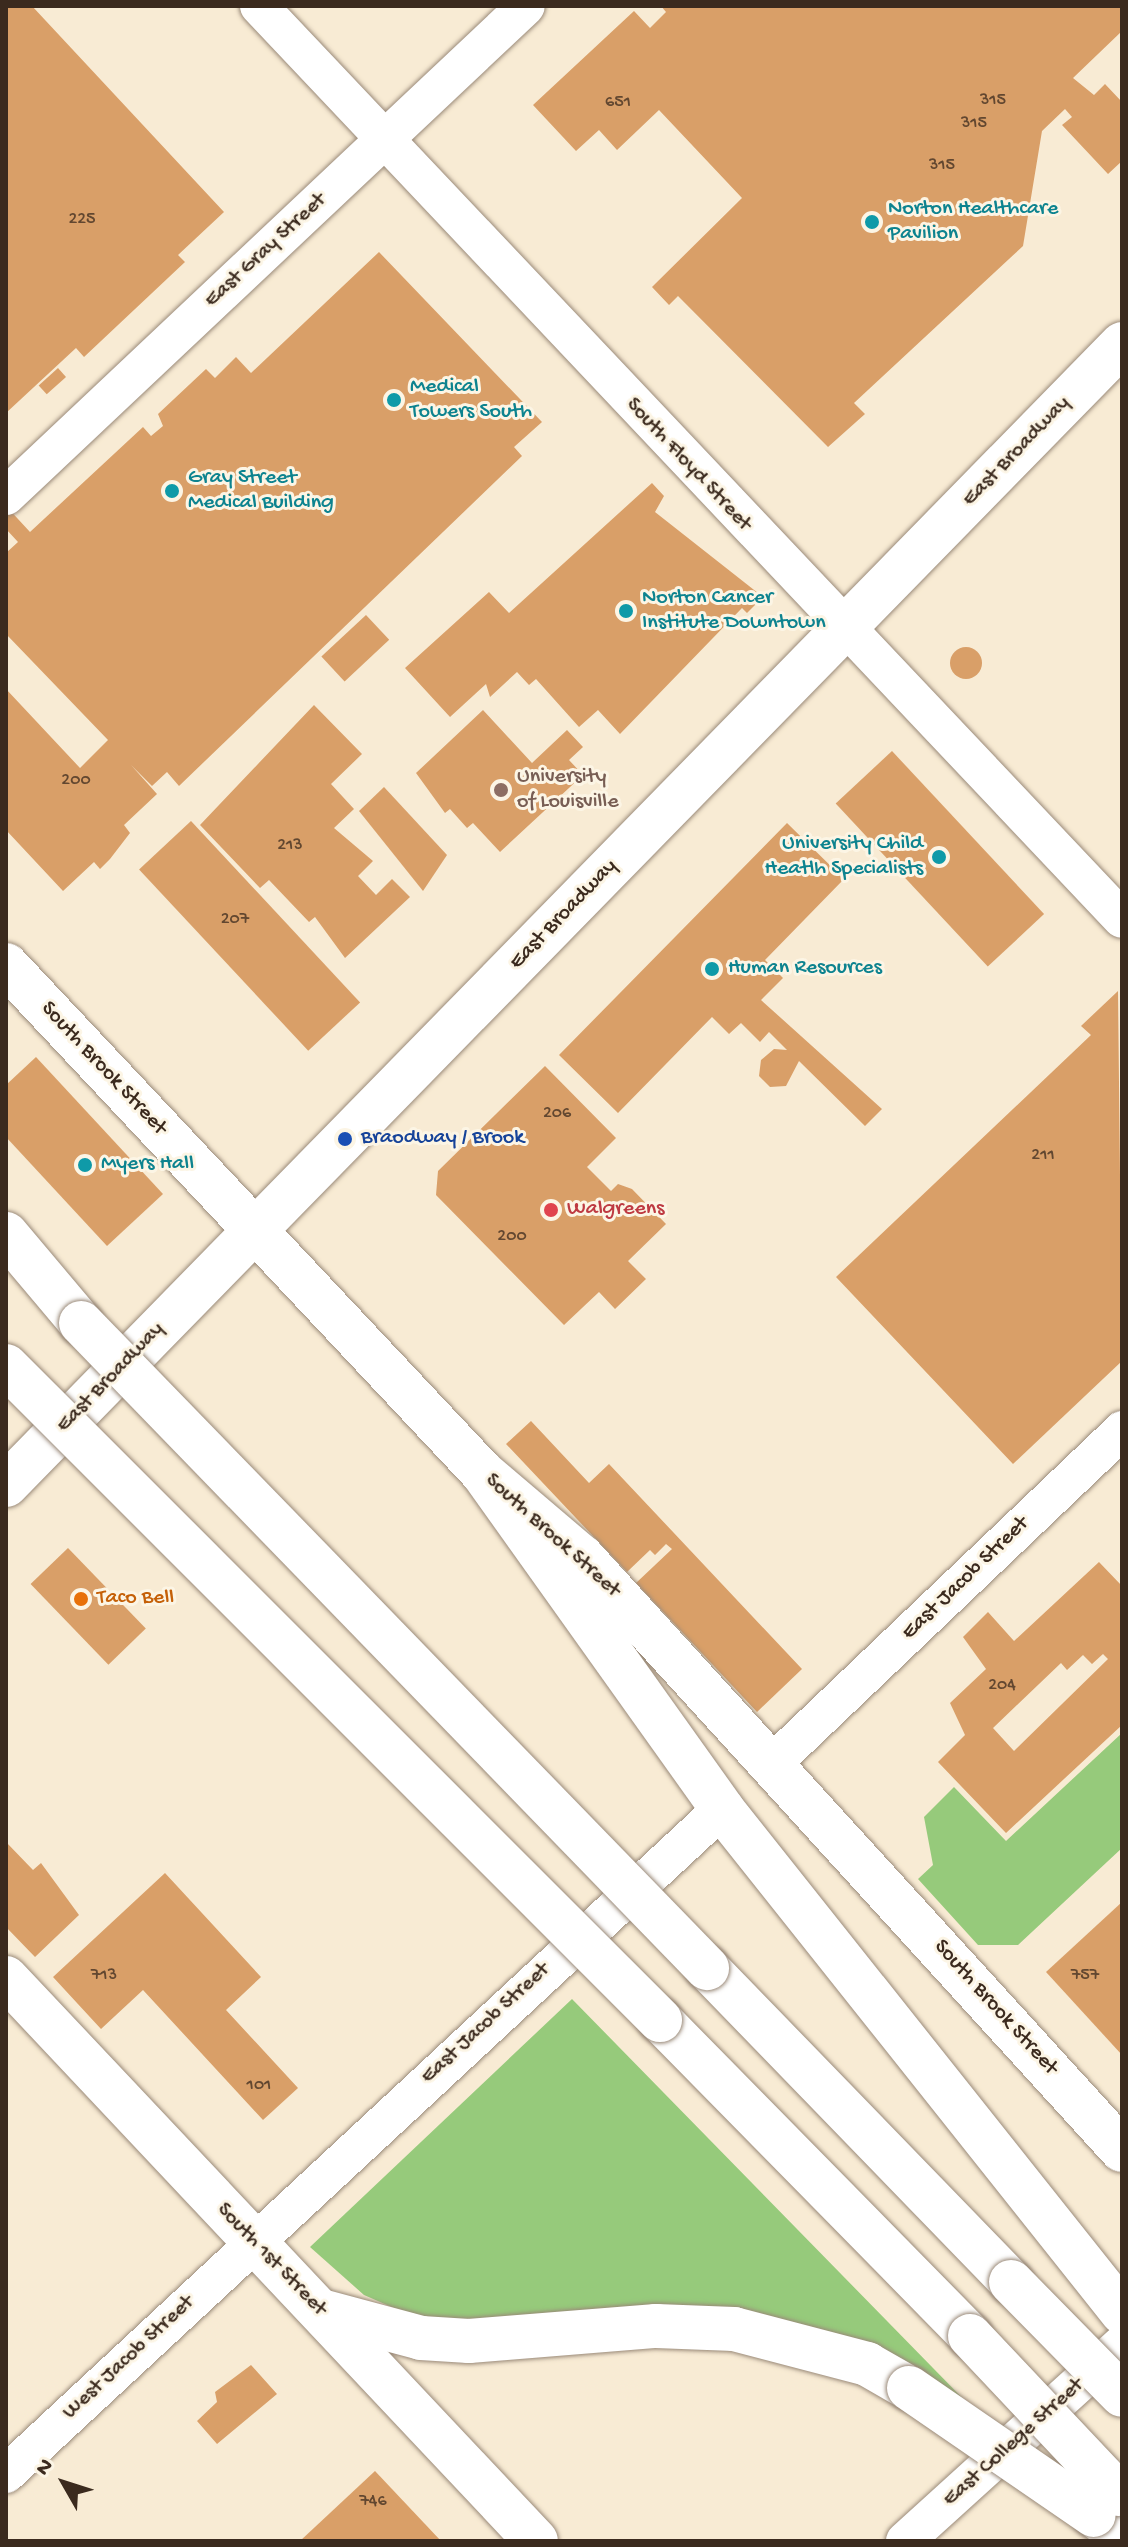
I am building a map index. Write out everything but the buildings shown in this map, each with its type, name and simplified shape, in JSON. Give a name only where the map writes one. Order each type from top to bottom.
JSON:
[{"type":"main road","name":"East Broadway","points":[[6,1485],[1122,344]]},
{"type":"main road","name":"South Brook Street","points":[[6,965],[482,1472],[582,1557],[775,1761],[1122,2150]]},
{"type":"main road","points":[[6,1234],[81,1323]]},
{"type":"main road","points":[[6,1246],[1122,2395]]},
{"type":"main road","points":[[6,1366],[660,2020],[970,2336],[1114,2511]]},
{"type":"main road","points":[[482,1472],[722,1809],[1122,2312]]},
{"type":"main road","name":"South 1st Street","points":[[6,1978],[536,2541]]},
{"type":"main road","points":[[321,2311],[421,2338],[469,2341],[656,2326],[734,2329],[867,2364],[1114,2511]]},
{"type":"street","name":"South Floyd Street","points":[[259,6],[843,630],[1122,919]]},
{"type":"street","name":"East Gray Street","points":[[6,496],[526,6]]},
{"type":"street","name":"East Jacob Street","points":[[775,1761],[1122,1430]]},
{"type":"street","name":"East Jacob Street","points":[[253,2243],[722,1809]]},
{"type":"street","name":"West Jacob Street","points":[[6,2474],[253,2243]]},
{"type":"street","name":"East College Street","points":[[905,2541],[1122,2344]]},
{"type":"green space","points":[[1122,1733],[1122,1848],[1018,1945],[978,1945],[918,1879],[933,1865],[924,1817],[954,1787],[1006,1841]]},
{"type":"green space","points":[[572,1999],[978,2414],[914,2367],[426,2322],[364,2295],[310,2247]]},
{"type":"place","name":"Norton Healthcare Pavilion","points":[[872,222]]},
{"type":"place","name":"Medical Towers South","points":[[394,400]]},
{"type":"place","name":"Gray Street Medical Building","points":[[172,491]]},
{"type":"place","name":"Norton Cancer Institute Downtown","points":[[626,611]]},
{"type":"place","name":"University of Louisville","points":[[501,790]]},
{"type":"place","name":"University Child Heatlh Specialists","points":[[939,857]]},
{"type":"place","name":"Human Resources","points":[[712,969]]},
{"type":"place","name":"Braodway / Brook","points":[[345,1139]]},
{"type":"place","name":"Myers Hall","points":[[85,1165]]},
{"type":"place","name":"Walgreens","points":[[551,1210]]},
{"type":"place","name":"Taco Bell","points":[[81,1599]]}]
